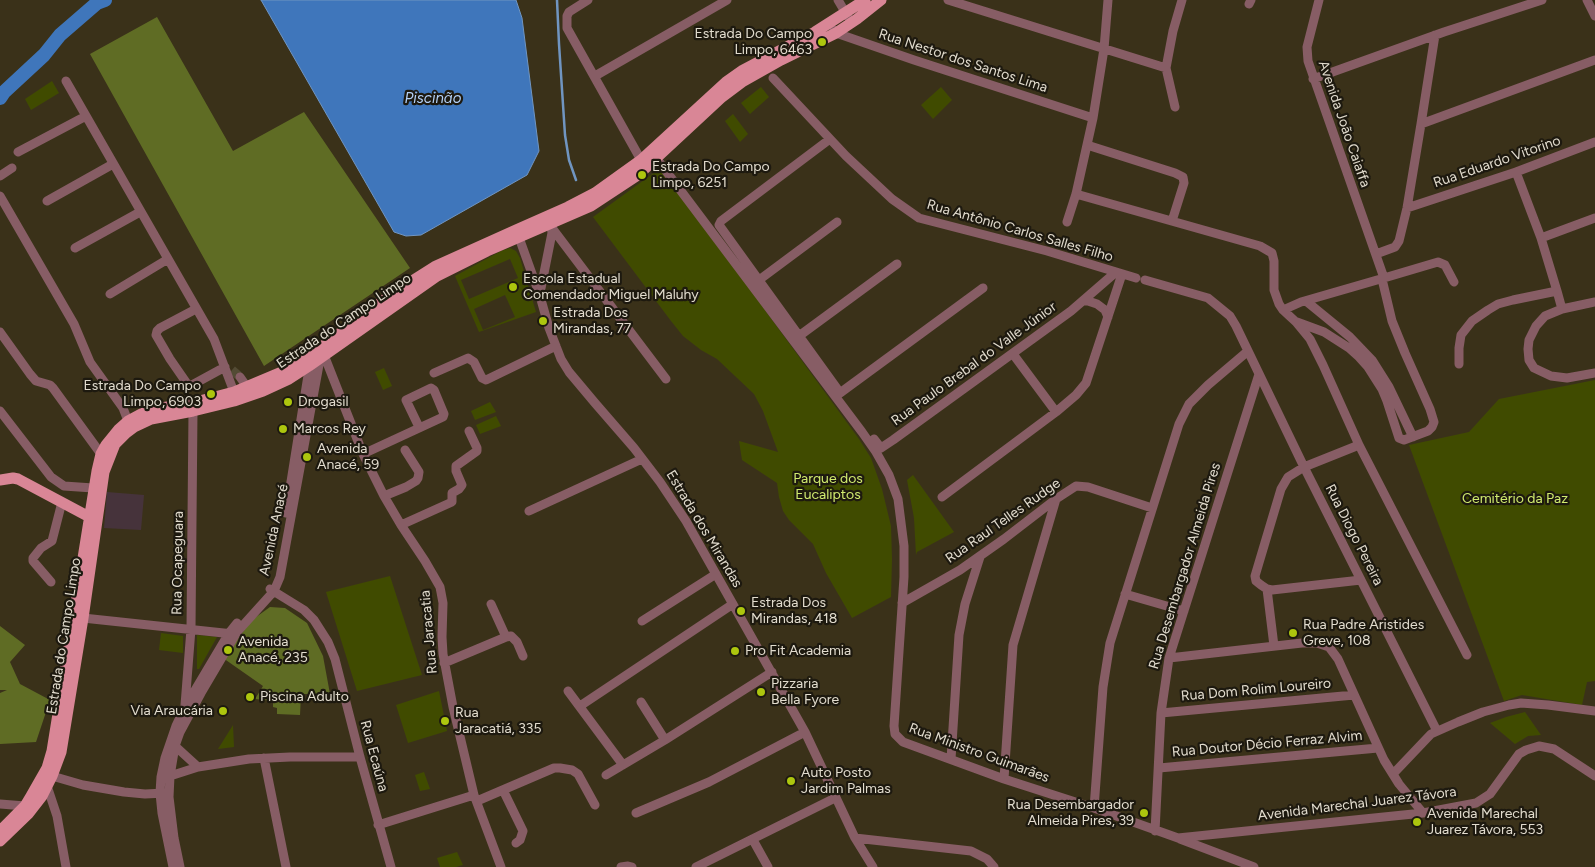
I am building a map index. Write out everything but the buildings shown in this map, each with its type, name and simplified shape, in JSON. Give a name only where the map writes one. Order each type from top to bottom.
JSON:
[{"type":"main road","name":"Estrada do Campo Limpo","points":[[849,18],[866,0]]},
{"type":"main road","name":"Estrada do Campo Limpo","points":[[0,831],[25,806],[47,768],[52,751],[93,519],[104,472],[115,444],[134,427],[143,422],[234,400],[289,378],[395,292],[436,266],[517,233],[550,223],[591,206],[638,174],[722,97],[742,82],[881,0]]},
{"type":"main road","name":"Estrada do Campo Limpo","points":[[550,223],[568,208],[595,193],[641,160],[726,82],[743,70],[833,28]]},
{"type":"main road","name":"Estrada do Campo Limpo","points":[[0,841],[28,814],[42,796],[62,744],[83,618],[93,519],[94,488],[101,454],[108,443],[132,418],[155,409],[192,403],[234,392],[317,356]]},
{"type":"main road","points":[[0,480],[18,479],[93,519]]},
{"type":"street","points":[[588,0],[569,12],[567,28],[641,160]]},
{"type":"street","points":[[595,76],[727,0]]},
{"type":"street","points":[[838,0],[849,18]]},
{"type":"street","points":[[948,0],[1166,68]]},
{"type":"street","points":[[1067,222],[1076,194],[1093,118],[1104,49],[1108,0]]},
{"type":"street","points":[[1175,107],[1166,68],[1173,31],[1182,0]]},
{"type":"street","name":"Avenida João Caiaffa","points":[[1319,0],[1307,47],[1308,61],[1376,254],[1392,321],[1434,422],[1428,431],[1412,437]]},
{"type":"street","points":[[1313,79],[1435,35],[1542,0]]},
{"type":"street","points":[[1587,0],[1595,16]]},
{"type":"street","name":"Rua Nestor dos Santos Lima","points":[[833,28],[960,76],[1093,118]]},
{"type":"street","points":[[1376,254],[1398,244],[1407,208],[1422,124],[1435,35]]},
{"type":"street","points":[[1422,124],[1595,60]]},
{"type":"street","name":"Rua Antônio Carlos Salles Filho","points":[[773,78],[830,139],[892,199],[919,218],[1047,251],[1136,278]]},
{"type":"street","points":[[66,81],[214,339],[228,368],[234,392]]},
{"type":"street","points":[[18,152],[86,116]]},
{"type":"street","points":[[830,139],[719,224],[719,228],[759,280],[840,393],[983,288]]},
{"type":"street","name":"Rua Eduardo Vitorino","points":[[1407,208],[1516,172],[1595,142]]},
{"type":"street","points":[[1087,145],[1182,176],[1184,183],[1172,221]]},
{"type":"street","name":"Rua Ministro Guimarães","points":[[660,163],[876,452],[889,475],[898,498],[904,546],[894,717],[895,734],[903,742],[1004,779],[1094,808]]},
{"type":"street","points":[[47,201],[113,164]]},
{"type":"street","points":[[0,176],[12,168]]},
{"type":"street","points":[[1516,172],[1541,238],[1562,309]]},
{"type":"street","points":[[1076,194],[1260,246],[1269,251],[1274,261],[1274,290],[1278,304],[1310,339],[1359,445],[1467,655]]},
{"type":"street","points":[[0,196],[74,324],[90,362],[132,418]]},
{"type":"street","points":[[75,248],[140,212]]},
{"type":"street","points":[[1541,238],[1595,218]]},
{"type":"street","points":[[759,280],[837,222]]},
{"type":"street","points":[[550,223],[666,379]]},
{"type":"street","name":"Estrada dos Mirandas","points":[[540,296],[550,223]]},
{"type":"street","name":"Estrada dos Mirandas","points":[[517,233],[540,296],[546,320],[569,372],[624,434],[674,502],[805,732],[855,838],[873,867]]},
{"type":"street","points":[[110,294],[168,259]]},
{"type":"street","points":[[1282,310],[1306,301],[1438,262],[1445,265],[1454,282]]},
{"type":"street","points":[[799,336],[897,264]]},
{"type":"street","points":[[942,497],[1056,412],[1076,395],[1086,383],[1108,316],[1119,273]]},
{"type":"street","name":"Rua Paulo Brebal do Valle Júnior","points":[[840,393],[881,448],[1013,354],[1119,273]]},
{"type":"street","points":[[1094,808],[1103,687],[1110,643],[1179,424],[1189,404],[1248,351],[1230,316],[1208,298],[1145,280]]},
{"type":"street","points":[[1459,364],[1458,348],[1461,336],[1465,328],[1478,315],[1498,304],[1557,291]]},
{"type":"street","points":[[1083,301],[1088,301],[1102,307],[1108,316]]},
{"type":"street","points":[[1296,322],[1324,332],[1349,348],[1359,357],[1385,395],[1399,438],[1404,440],[1412,437],[1388,387],[1372,360],[1350,337],[1306,301]]},
{"type":"street","points":[[1595,302],[1562,309],[1545,316],[1536,326],[1529,340],[1528,349],[1529,360],[1534,368],[1551,376],[1567,378],[1595,373]]},
{"type":"street","points":[[196,309],[160,328],[156,333],[170,359],[189,386],[228,368]]},
{"type":"street","points":[[0,332],[36,381],[50,385],[53,388],[101,454]]},
{"type":"street","points":[[434,373],[468,358],[474,362],[482,378],[486,380],[556,346]]},
{"type":"street","name":"Rua Diogo Pereira","points":[[1248,351],[1437,731]]},
{"type":"street","points":[[1013,354],[1056,412]]},
{"type":"street","name":"Rua Jaracatia","points":[[317,356],[384,496],[440,587],[443,603],[442,636],[444,663],[461,746],[476,798],[500,867]]},
{"type":"street","name":"Avenida Anacé","points":[[280,562],[294,468],[317,356]]},
{"type":"street","name":"Avenida Anacé","points":[[180,867],[161,777],[170,741],[232,634],[272,590],[280,562],[317,356]]},
{"type":"street","name":"Rua Desembargador Almeida Pires","points":[[1155,831],[1160,713],[1169,658],[1258,374]]},
{"type":"street","points":[[240,377],[247,387]]},
{"type":"street","points":[[363,454],[419,428],[444,416],[434,390],[431,388],[406,400],[419,428]]},
{"type":"street","points":[[0,411],[51,478],[64,486],[94,488]]},
{"type":"street","name":"Rua Ocapeguara","points":[[188,710],[191,629],[193,411]]},
{"type":"street","points":[[401,525],[452,502],[452,493],[462,485],[456,472],[456,466],[476,451],[477,448],[469,431]]},
{"type":"street","points":[[88,437],[108,443]]},
{"type":"street","points":[[1359,445],[1304,466],[1288,477],[1281,489],[1256,567],[1255,576],[1256,581],[1267,589],[1283,590],[1310,585],[1361,580]]},
{"type":"street","points":[[384,496],[406,487],[418,478],[419,472],[405,450]]},
{"type":"street","points":[[529,511],[642,458]]},
{"type":"street","name":"Rua Raul Telles Rudge","points":[[902,602],[980,557],[1076,486],[1082,485],[1152,508]]},
{"type":"street","points":[[1004,779],[1013,645],[1056,499]]},
{"type":"street","points":[[51,582],[33,561],[33,558],[41,548],[52,540],[62,502]]},
{"type":"street","points":[[951,759],[958,635],[965,604],[980,557]]},
{"type":"street","points":[[642,621],[716,574]]},
{"type":"street","points":[[1267,589],[1274,646]]},
{"type":"street","name":"Rua Ecaúna","points":[[272,590],[304,610],[314,620],[328,642],[335,659],[378,825],[391,867]]},
{"type":"street","points":[[1125,594],[1184,611]]},
{"type":"street","points":[[491,604],[506,637]]},
{"type":"street","points":[[580,706],[733,604]]},
{"type":"street","points":[[83,618],[232,634]]},
{"type":"street","points":[[444,663],[511,636],[514,638],[523,656]]},
{"type":"street","points":[[1169,658],[1317,643],[1328,647],[1338,659],[1378,748],[1393,774],[1423,813]]},
{"type":"street","points":[[606,775],[772,672]]},
{"type":"street","points":[[568,691],[624,765]]},
{"type":"street","name":"Rua Dom Rolim Loureiro","points":[[1160,713],[1354,694]]},
{"type":"street","points":[[641,702],[665,740]]},
{"type":"street","points":[[1393,774],[1426,739],[1437,731],[1483,712],[1509,705],[1540,704],[1595,711]]},
{"type":"street","name":"Avenida Anacé","points":[[173,867],[162,813],[164,793],[170,776],[175,746],[188,710]]},
{"type":"street","points":[[636,813],[709,782],[805,732]]},
{"type":"street","points":[[175,746],[198,767]]},
{"type":"street","name":"Avenida Marechal Juarez Távora","points":[[1094,808],[1178,838],[1423,813],[1469,804],[1483,800],[1495,788],[1519,754],[1539,746],[1554,750],[1595,776]]},
{"type":"street","name":"Rua Doutor Décio Ferraz Alvim","points":[[1159,768],[1378,748]]},
{"type":"street","points":[[170,776],[198,767],[264,758],[360,757]]},
{"type":"street","points":[[264,758],[286,867]]},
{"type":"street","points":[[378,825],[503,790],[554,768],[572,770],[578,774],[595,805]]},
{"type":"street","points":[[66,867],[49,781],[116,791],[145,794],[164,793]]},
{"type":"street","points":[[503,790],[523,831],[520,840],[516,843]]},
{"type":"street","points":[[699,866],[835,798]]},
{"type":"street","points":[[0,804],[25,806]]},
{"type":"street","points":[[1208,851],[1207,842],[1212,834]]},
{"type":"street","points":[[855,838],[971,851],[987,860],[994,867]]},
{"type":"street","points":[[1178,838],[1254,867]]},
{"type":"street","points":[[753,840],[768,867]]},
{"type":"street","points":[[621,867],[632,867]]},
{"type":"shaded area","points":[[107,492],[144,495],[141,530],[104,528]]},
{"type":"green space","points":[[157,17],[233,151],[304,112],[410,268],[264,366],[90,54]]},
{"type":"green space","points":[[52,81],[59,93],[31,110],[25,99]]},
{"type":"green space","points":[[761,87],[769,97],[750,114],[741,103]]},
{"type":"green space","points":[[941,87],[952,100],[933,119],[921,105]]},
{"type":"green space","points":[[733,114],[748,134],[740,142],[725,121]]},
{"type":"green space","name":"Parque dos Eucaliptos","points":[[662,167],[871,458],[882,489],[891,526],[891,597],[852,618],[826,573],[813,544],[789,520],[783,511],[777,483],[742,460],[739,441],[778,452],[763,411],[754,394],[717,359],[701,350],[683,336],[593,217]]},
{"type":"green space","name":"Escola Estadual Comendador Miguel Maluhy","points":[[510,248],[516,251],[520,258],[536,312],[479,332],[455,276]],"holes":[[[510,259],[518,278],[469,299],[461,280]],[[505,295],[515,317],[483,330],[474,309]]]},
{"type":"green space","points":[[384,368],[392,386],[383,390],[375,372]]},
{"type":"green space","name":"Cemitério da Paz","points":[[1595,380],[1595,681],[1587,682],[1582,705],[1522,695],[1504,701],[1409,445],[1469,432],[1499,399]]},
{"type":"green space","points":[[490,402],[496,412],[475,420],[471,411]]},
{"type":"green space","points":[[496,416],[501,426],[480,434],[476,425]]},
{"type":"green space","points":[[913,475],[954,532],[917,552],[916,555],[914,518],[907,480]]},
{"type":"green space","points":[[390,576],[422,675],[357,691],[326,592]]},
{"type":"green space","points":[[270,607],[285,608],[307,623],[323,656],[330,694],[301,694],[300,715],[277,714],[277,708],[273,707],[273,701],[255,699],[263,686],[223,658],[252,620]]},
{"type":"green space","points":[[0,626],[25,645],[10,662],[20,684],[50,700],[36,742],[0,744],[0,693],[7,690],[0,690]]},
{"type":"green space","points":[[161,633],[183,636],[183,653],[159,650]]},
{"type":"green space","points":[[197,635],[217,637],[199,669],[197,669]]},
{"type":"green space","points":[[439,691],[447,731],[408,743],[396,705]]},
{"type":"green space","points":[[1525,712],[1541,735],[1528,736],[1515,744],[1490,723],[1506,717]]},
{"type":"green space","points":[[233,725],[234,747],[218,749]]},
{"type":"green space","points":[[424,772],[430,789],[420,791],[415,775]]},
{"type":"green space","points":[[457,852],[463,865],[440,867],[437,858]]},
{"type":"water","name":"Piscinão","points":[[261,0],[516,0],[522,18],[539,151],[527,175],[421,235],[406,236],[394,232]]},
{"type":"waterway","points":[[0,98],[44,55],[60,35],[97,3],[105,0]]},
{"type":"waterway","points":[[557,0],[565,135],[569,160],[576,180]]},
{"type":"tunnel","points":[[232,370],[240,377]]},
{"type":"place","name":"Estrada Do Campo Limpo, 6463","points":[[822,42]]},
{"type":"place","name":"Estrada Do Campo Limpo, 6251","points":[[642,175]]},
{"type":"place","name":"Escola Estadual Comendador Miguel Maluhy","points":[[513,287]]},
{"type":"place","name":"Estrada Dos Mirandas, 77","points":[[543,321]]},
{"type":"place","name":"Estrada Do Campo Limpo, 6903","points":[[211,394]]},
{"type":"place","name":"Drogasil","points":[[288,402]]},
{"type":"place","name":"Marcos Rey","points":[[283,429]]},
{"type":"place","name":"Avenida Anacé, 59","points":[[307,457]]},
{"type":"place","name":"Estrada Dos Mirandas, 418","points":[[741,611]]},
{"type":"place","name":"Rua Padre Aristides Greve, 108","points":[[1293,633]]},
{"type":"place","name":"Avenida Anacé, 235","points":[[228,650]]},
{"type":"place","name":"Pro Fit Academia","points":[[735,651]]},
{"type":"place","name":"Pizzaria Bella Fyore","points":[[761,692]]},
{"type":"place","name":"Piscina Adulto","points":[[250,697]]},
{"type":"place","name":"Via Araucária","points":[[223,711]]},
{"type":"place","name":"Rua Jaracatiá, 335","points":[[445,721]]},
{"type":"place","name":"Auto Posto Jardim Palmas","points":[[791,781]]},
{"type":"place","name":"Rua Desembargador Almeida Pires, 39","points":[[1144,813]]},
{"type":"place","name":"Avenida Marechal Juarez Távora, 553","points":[[1417,822]]}]
